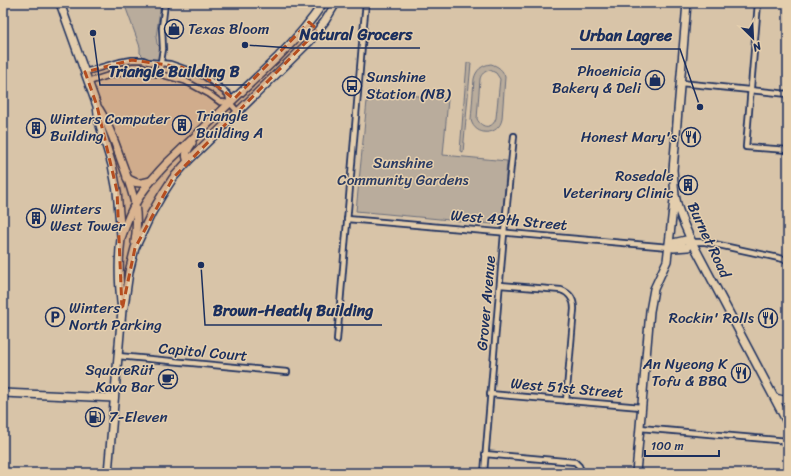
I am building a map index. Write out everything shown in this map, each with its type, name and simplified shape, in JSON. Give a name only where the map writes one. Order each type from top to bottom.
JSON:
[{"type":"main road","points":[[60,3],[97,106],[106,121],[135,204],[135,248],[129,272],[125,305],[122,310]]},
{"type":"main road","points":[[122,238],[135,204],[150,181],[294,41],[322,3]]},
{"type":"main road","points":[[135,248],[151,214],[173,178],[188,161],[297,55],[310,41],[336,3]]},
{"type":"main road","name":"Burnet Road","points":[[687,3],[673,170],[675,194],[680,215],[692,242],[788,424]]},
{"type":"main road","points":[[309,22],[318,30]]},
{"type":"main road","points":[[97,106],[99,122],[112,165],[117,191],[122,238],[120,259],[122,310],[108,473]]},
{"type":"main road","points":[[188,161],[186,154],[202,130]]},
{"type":"main road","points":[[127,178],[134,182],[143,183],[150,181]]},
{"type":"main road","points":[[636,473],[650,311],[654,289],[667,261],[675,194]]},
{"type":"main road","name":"West 49th Street","points":[[669,247],[688,247],[692,242]]},
{"type":"main road","points":[[3,393],[114,398]]},
{"type":"main road","points":[[775,398],[788,401]]},
{"type":"street","points":[[159,74],[163,49],[162,28],[165,3]]},
{"type":"street","points":[[337,340],[366,3]]},
{"type":"street","points":[[758,3],[746,147],[788,150]]},
{"type":"street","points":[[85,72],[126,61],[143,60],[181,67],[204,76],[228,94],[230,103],[238,112]]},
{"type":"street","points":[[88,82],[121,73],[134,72],[159,74],[185,81],[209,94],[220,102],[230,103]]},
{"type":"street","points":[[681,83],[788,94]]},
{"type":"street","name":"Grover Avenue","points":[[484,473],[504,233],[514,136]]},
{"type":"street","name":"West 49th Street","points":[[347,219],[669,247]]},
{"type":"street","name":"West 49th Street","points":[[692,242],[705,242],[788,260]]},
{"type":"street","points":[[500,285],[562,290],[568,293],[572,298],[574,305],[566,401]]},
{"type":"street","name":"Capitol Court","points":[[118,356],[287,372]]},
{"type":"street","name":"West 51st Street","points":[[490,394],[642,407]]},
{"type":"street","points":[[640,428],[788,441]]},
{"type":"street","points":[[485,454],[575,462],[579,466],[582,473]]},
{"type":"highlighted area","points":[[309,22],[318,30],[173,178],[135,248],[122,310],[117,191],[97,106],[85,72],[132,60],[181,67],[204,76],[234,99]]},
{"type":"green space","points":[[124,3],[161,3],[156,37],[157,44],[161,48],[159,59],[157,61],[147,60],[140,53],[140,47]]},
{"type":"green space","points":[[467,63],[471,63],[463,152],[460,151]]},
{"type":"green space","points":[[491,64],[498,67],[502,70],[505,77],[502,119],[500,125],[496,129],[482,132],[473,126],[471,120],[474,79],[480,68]],"holes":[[[488,70],[496,73],[500,79],[496,118],[495,122],[490,126],[484,126],[477,119],[480,79],[482,74]]]},
{"type":"green space","name":"Sunshine Community Gardens","points":[[368,91],[448,99],[443,155],[507,161],[502,225],[356,211]]},
{"type":"place","name":"Texas Bloom","points":[[174,29]]},
{"type":"place","name":"Triangle Building B","points":[[93,33]]},
{"type":"place","name":"Natural Grocers","points":[[245,45]]},
{"type":"place","name":"Phoenicia Bakery & Deli","points":[[655,80]]},
{"type":"place","name":"Sunshine Station (NB)","points":[[352,86]]},
{"type":"place","name":"Urban Lagree","points":[[700,107]]},
{"type":"place","name":"Triangle Building A","points":[[182,125]]},
{"type":"place","name":"Winters Computer Building","points":[[36,128]]},
{"type":"place","name":"Honest Mary's","points":[[691,137]]},
{"type":"place","name":"Rosedale Veterinary Clinic","points":[[688,185]]},
{"type":"place","name":"Winters West Tower","points":[[36,218]]},
{"type":"place","name":"Brown-Heatly Building","points":[[201,265]]},
{"type":"place","name":"Winters North Parking","points":[[55,317]]},
{"type":"place","name":"Rockin' Rolls","points":[[768,318]]},
{"type":"place","name":"An Nyeong K Tofu & BBQ","points":[[741,373]]},
{"type":"place","name":"SquareRüt Kava Bar","points":[[168,379]]},
{"type":"place","name":"7-Eleven","points":[[95,417]]}]
